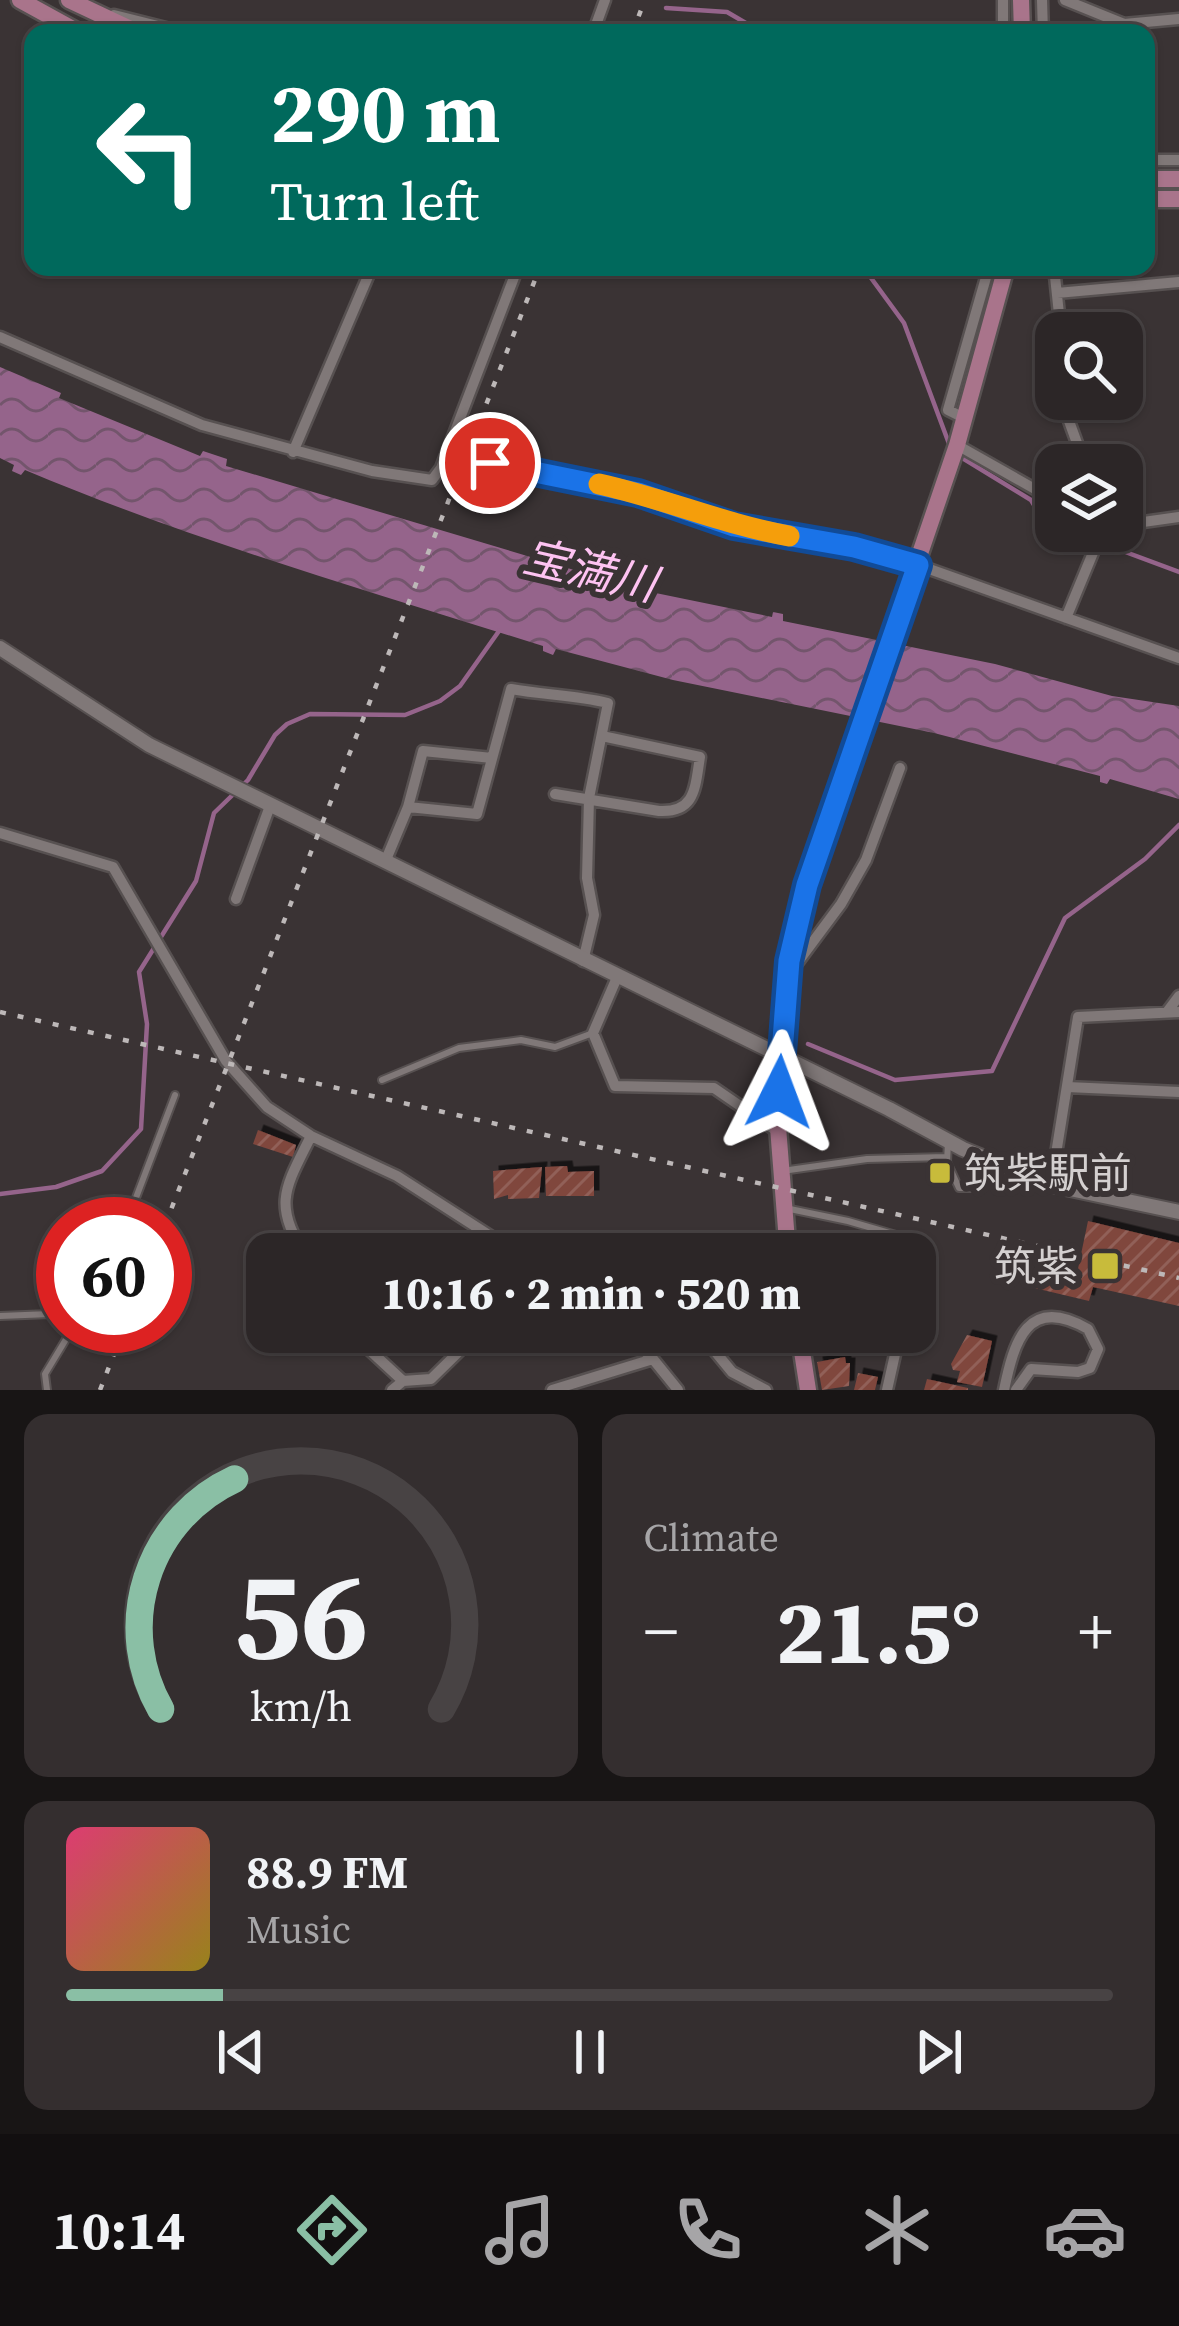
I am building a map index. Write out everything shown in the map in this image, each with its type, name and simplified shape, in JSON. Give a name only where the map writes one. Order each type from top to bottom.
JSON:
[{"type":"main road","points":[[20,0],[64,24]]},
{"type":"main road","points":[[75,3],[120,24]]},
{"type":"main road","points":[[785,1233],[778,1132],[781,1057],[788,976],[807,885],[918,565],[1003,276]]},
{"type":"main road","points":[[802,1353],[808,1390]]},
{"type":"street","points":[[1065,0],[1124,24],[1179,19]]},
{"type":"street","points":[[75,3],[153,24]]},
{"type":"street","points":[[293,452],[368,276]]},
{"type":"street","points":[[0,337],[202,425],[372,471],[432,480],[441,468],[515,276]]},
{"type":"street","points":[[964,418],[949,410],[986,276]]},
{"type":"street","points":[[1055,276],[1059,312]]},
{"type":"street","points":[[1057,293],[1179,282]]},
{"type":"street","points":[[956,445],[1035,489]]},
{"type":"street","points":[[441,468],[482,485],[490,463],[509,465],[638,493],[734,526],[854,547],[918,565],[1179,658]]},
{"type":"street","points":[[1143,522],[1179,518]]},
{"type":"street","points":[[1066,618],[1093,552]]},
{"type":"street","points":[[0,648],[149,745],[781,1057],[947,1149],[1051,1184],[1179,1212]]},
{"type":"street","points":[[408,807],[477,814],[511,689],[608,703],[589,798],[587,878],[594,916],[583,961]]},
{"type":"street","points":[[555,794],[674,812],[688,806],[694,797],[700,757],[602,736]]},
{"type":"street","points":[[385,862],[424,751],[492,758]]},
{"type":"street","points":[[788,976],[841,904],[866,860],[900,768]]},
{"type":"street","points":[[236,899],[270,806]]},
{"type":"street","points":[[0,833],[113,867],[242,1083],[267,1107],[311,1136],[398,1176],[486,1233]]},
{"type":"street","points":[[614,982],[593,1033],[615,1086],[714,1088],[778,1132]]},
{"type":"street","points":[[1051,1184],[1078,1017],[1173,1012],[1179,997]]},
{"type":"street","points":[[1067,1087],[1179,1092]]},
{"type":"street","points":[[292,1233],[283,1192],[311,1136]]},
{"type":"street","points":[[1004,1390],[1015,1342],[1027,1326],[1045,1319],[1088,1329],[1098,1349],[1090,1368],[1078,1372],[1030,1369],[1016,1390]]},
{"type":"street","points":[[373,1353],[403,1381]]},
{"type":"street","points":[[392,1390],[403,1381],[431,1378],[457,1353]]},
{"type":"street","points":[[647,1353],[678,1390]]},
{"type":"street","points":[[716,1353],[732,1372],[766,1390]]},
{"type":"street","points":[[887,1390],[895,1353]]},
{"type":"street","points":[[552,1390],[653,1359]]},
{"type":"lane","points":[[382,1080],[459,1048],[521,1040],[556,1047],[593,1033]]},
{"type":"lane","points":[[136,1197],[175,1095]]},
{"type":"lane","points":[[779,1172],[947,1149],[955,1182],[966,1190],[981,1184],[990,1160]]},
{"type":"lane","points":[[782,1208],[889,1233]]},
{"type":"lane","points":[[0,1316],[36,1315]]},
{"type":"lane","points":[[47,1390],[45,1374],[57,1353]]},
{"type":"water","points":[[0,367],[61,393],[59,398],[200,456],[203,451],[227,459],[226,466],[641,590],[772,617],[773,612],[783,614],[783,621],[995,664],[1112,696],[1179,706],[1179,799],[1110,779],[1107,784],[1100,782],[1100,776],[934,733],[673,680],[556,649],[553,655],[543,651],[543,646],[217,542],[25,470],[21,475],[0,458]]},
{"type":"building","points":[[258,1130],[296,1145],[293,1157],[253,1144]]},
{"type":"building","points":[[567,1166],[568,1172],[594,1171],[594,1196],[546,1196],[545,1167]]},
{"type":"building","points":[[542,1167],[539,1198],[508,1199],[508,1195],[494,1199],[493,1171]]},
{"type":"building","points":[[1088,1221],[1179,1243],[1179,1306],[1093,1287],[1089,1301],[1026,1286],[1029,1272],[1075,1283]]},
{"type":"building","points":[[967,1335],[992,1341],[982,1387],[957,1382],[960,1371],[951,1364]]},
{"type":"building","points":[[845,1357],[850,1363],[849,1386],[822,1390],[817,1362]]},
{"type":"building","points":[[858,1373],[878,1377],[875,1390],[854,1390]]},
{"type":"building","points":[[927,1379],[968,1388],[968,1390],[924,1390]]},
{"type":"waterway","points":[[666,8],[727,12],[748,24]]},
{"type":"waterway","points":[[870,276],[904,323],[951,449]]},
{"type":"waterway","points":[[959,456],[1035,507]]},
{"type":"waterway","points":[[1125,552],[1179,572]]},
{"type":"waterway","points":[[0,1194],[56,1187],[102,1171],[141,1129],[147,1024],[139,972],[196,881],[214,813],[248,780],[275,735],[310,714],[405,715],[440,701],[460,686],[499,631]]},
{"type":"waterway","points":[[808,1044],[895,1080],[992,1071],[1065,918],[1145,859],[1179,825]]},
{"type":"railway","points":[[636,24],[645,0]]},
{"type":"railway","points":[[176,1197],[536,276]]},
{"type":"railway","points":[[0,1012],[1179,1278]]},
{"type":"railway","points":[[100,1390],[114,1353]]},
{"type":"slow traffic","points":[[599,484],[734,526],[789,536]]},
{"type":"place","name":"筑紫駅前","points":[[940,1173]]},
{"type":"place","name":"筑紫","points":[[1105,1266]]},
{"type":"route","points":[[490,463],[638,493],[734,526],[854,547],[918,565],[807,885],[789,961],[779,1092]]},
{"type":"water label","name":"宝満川","points":[[590,570]]}]
